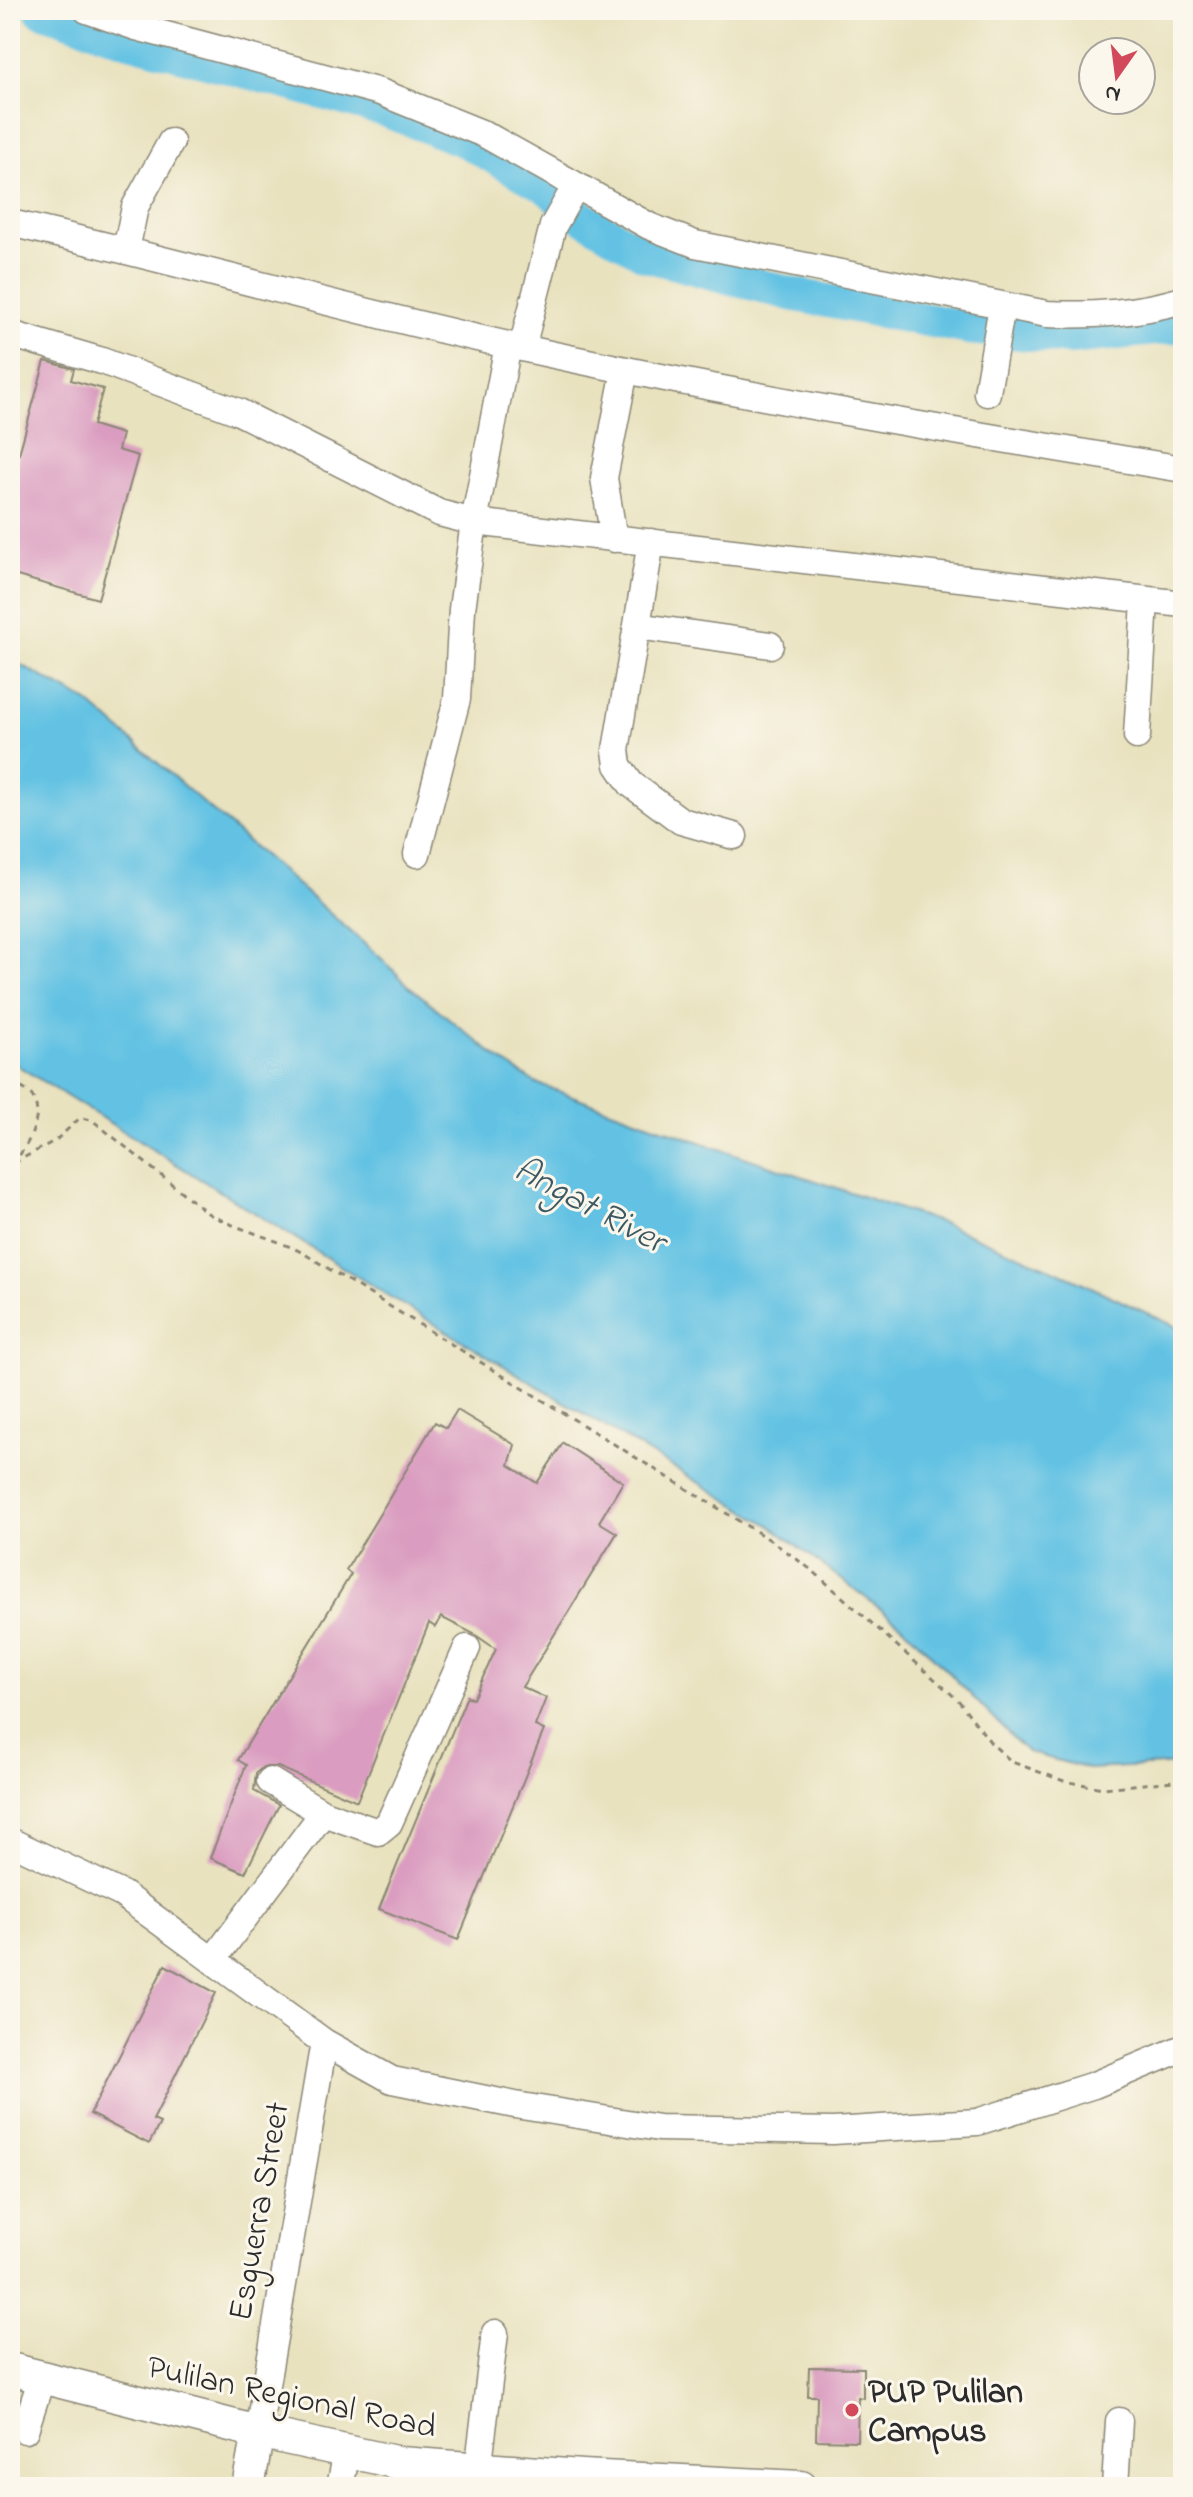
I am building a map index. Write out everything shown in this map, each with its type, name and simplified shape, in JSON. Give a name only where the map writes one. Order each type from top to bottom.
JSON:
[{"type":"main road","name":"Pulilan Regional Road","points":[[10,2369],[258,2432],[477,2478],[801,2487]]},
{"type":"main road","name":"Esguerra Street","points":[[248,2487],[258,2432]]},
{"type":"street","points":[[87,10],[136,27],[380,92],[484,134],[572,192],[695,244],[998,324],[1047,314],[1095,316],[1147,310],[1183,300]]},
{"type":"street","points":[[126,250],[135,207],[171,142]]},
{"type":"street","points":[[417,854],[457,699],[462,609],[474,522],[515,347],[553,226],[572,192]]},
{"type":"street","points":[[10,223],[515,347],[910,423],[1183,469]]},
{"type":"street","points":[[987,393],[998,324]]},
{"type":"street","points":[[10,334],[102,361],[239,412],[439,513],[474,522],[1183,604]]},
{"type":"street","points":[[614,539],[604,478],[625,370]]},
{"type":"street","points":[[651,542],[616,750],[618,765],[631,784],[681,821],[734,836]]},
{"type":"street","points":[[1137,736],[1145,601]]},
{"type":"street","points":[[637,626],[770,645]]},
{"type":"street","points":[[270,1781],[323,1813],[378,1832],[389,1823],[467,1648]]},
{"type":"street","points":[[213,1960],[323,1813]]},
{"type":"street","points":[[10,1841],[122,1894],[324,2042],[392,2080],[515,2105],[659,2128],[833,2131],[977,2122],[1094,2085],[1183,2048]]},
{"type":"street","name":"Esguerra Street","points":[[258,2432],[324,2042]]},
{"type":"street","points":[[477,2478],[495,2333]]},
{"type":"street","points":[[25,2430],[42,2377]]},
{"type":"street","points":[[1115,2487],[1119,2421]]},
{"type":"street","points":[[340,2487],[347,2451]]},
{"type":"path","points":[[10,1082],[31,1094],[37,1108],[32,1133],[12,1164]]},
{"type":"path","points":[[12,1164],[56,1140],[80,1118],[92,1120],[209,1214],[276,1239],[303,1253],[770,1540],[813,1571],[958,1700],[991,1743],[1012,1762],[1064,1781],[1103,1788],[1183,1780]]},
{"type":"water","name":"Angat River","points":[[10,659],[88,702],[409,986],[499,1059],[536,1083],[714,1147],[945,1224],[1070,1277],[1183,1330],[1183,1764],[1089,1769],[1027,1752],[903,1626],[771,1526],[416,1313],[10,1061]]},
{"type":"building","points":[[45,361],[74,369],[71,380],[103,389],[93,425],[122,434],[118,450],[138,456],[98,599],[10,574],[10,486]]},
{"type":"building","points":[[457,1410],[515,1445],[509,1465],[537,1483],[563,1443],[623,1482],[599,1522],[617,1533],[522,1687],[546,1698],[535,1726],[544,1730],[458,1940],[379,1909],[467,1696],[473,1699],[496,1649],[441,1617],[435,1627],[429,1623],[357,1801],[278,1767],[263,1767],[256,1773],[254,1791],[279,1805],[245,1873],[210,1858],[246,1765],[238,1760],[351,1574],[346,1570],[435,1422],[446,1428]]},
{"type":"building","points":[[165,1965],[216,1993],[153,2120],[160,2123],[149,2144],[90,2114]]},
{"type":"building","points":[[809,2367],[863,2368],[863,2398],[858,2397],[857,2441],[816,2440],[817,2396],[808,2396]]},
{"type":"waterway","points":[[41,10],[126,39],[381,109],[467,142],[545,186],[578,214],[646,255],[791,294],[969,328],[1070,338],[1183,326]]},
{"type":"place","name":"PUP Pulilan Campus","points":[[852,2410]]}]
